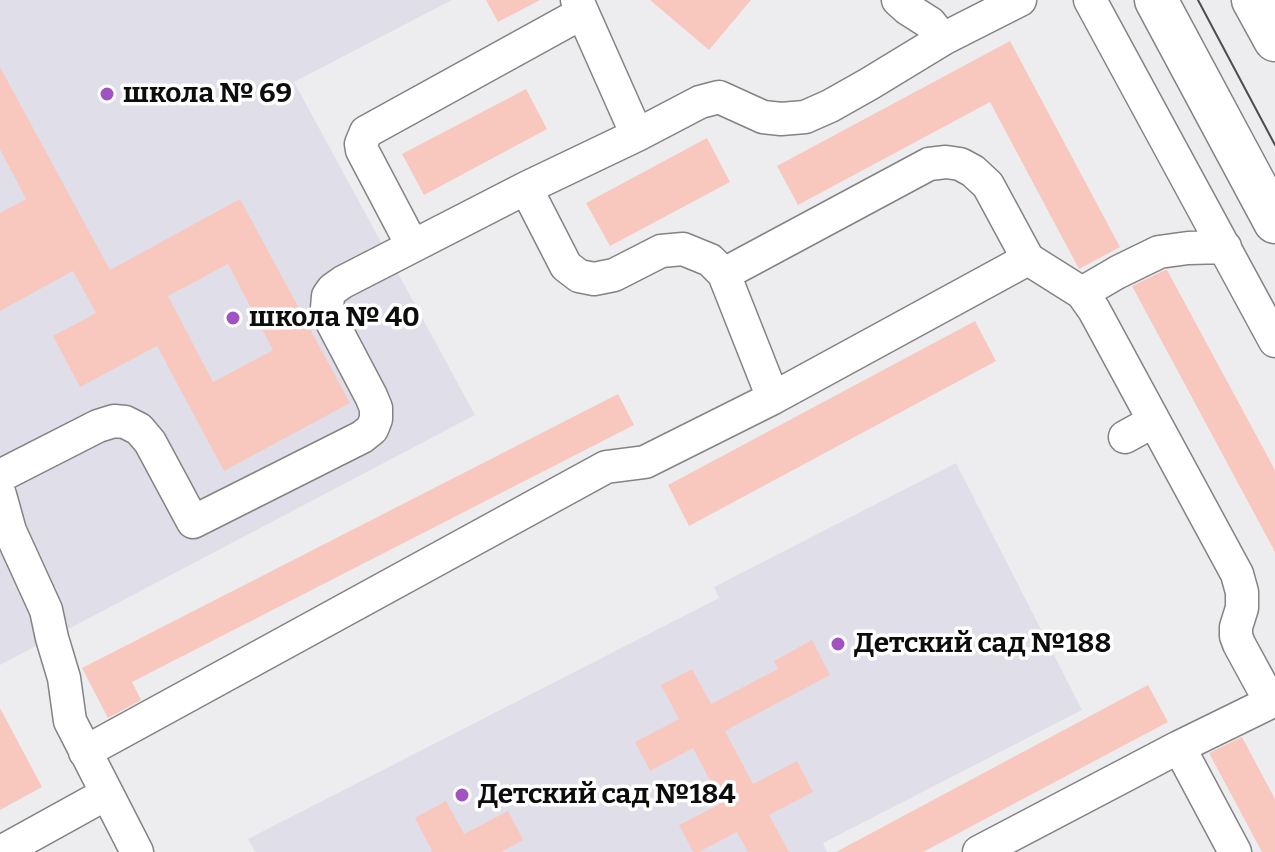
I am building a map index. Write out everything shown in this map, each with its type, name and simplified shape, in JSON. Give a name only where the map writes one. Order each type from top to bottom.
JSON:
[{"type":"main road","points":[[1156,0],[1275,222]]},
{"type":"main road","points":[[1253,0],[1275,40]]},
{"type":"street","points":[[898,0],[930,23],[943,39]]},
{"type":"street","points":[[0,476],[98,426],[114,421],[125,422],[139,429],[150,442],[193,522],[362,437],[372,429],[376,408],[327,308],[328,296],[343,282],[700,102],[719,97],[763,117],[805,117],[869,84],[943,39],[1020,0]]},
{"type":"street","points":[[1090,0],[1275,341]]},
{"type":"street","points":[[412,245],[362,150],[366,132],[580,6],[637,135]]},
{"type":"street","points":[[724,274],[929,164],[960,164],[973,171],[988,185],[1028,259],[1082,293],[1102,344],[1154,421],[1241,583],[1242,608],[1236,636],[1273,700],[979,852]]},
{"type":"street","points":[[526,188],[566,266],[579,276],[594,279],[614,275],[661,251],[683,249],[710,260],[724,274],[773,398]]},
{"type":"street","points":[[1082,293],[1159,252],[1225,247]]},
{"type":"street","points":[[85,752],[606,467],[645,462],[773,398],[1028,259]]},
{"type":"street","points":[[1125,437],[1154,421]]},
{"type":"street","points":[[0,495],[10,531],[46,610],[64,678],[70,721],[137,852]]},
{"type":"street","points":[[1179,747],[1235,852]]},
{"type":"street","points":[[1,852],[106,794]]},
{"type":"shaded area","name":"школа № 40","points":[[0,0],[452,0],[294,82],[475,415],[0,665]]},
{"type":"shaded area","name":"Детский сад №188","points":[[956,463],[1082,710],[823,843],[827,852],[255,852],[248,839],[719,598],[714,587]]},
{"type":"building","points":[[486,0],[540,0],[498,22]]},
{"type":"building","points":[[650,0],[751,0],[709,50]]},
{"type":"building","points":[[1010,41],[1120,247],[1079,269],[990,102],[798,205],[777,166]]},
{"type":"building","points":[[0,67],[110,270],[240,199],[350,403],[224,471],[157,346],[80,387],[53,336],[96,313],[73,271],[0,311],[0,213],[26,199],[0,149]],"holes":[[[228,264],[273,350],[213,382],[168,296]]]},
{"type":"building","points":[[526,89],[547,129],[424,195],[402,154]]},
{"type":"building","points":[[707,138],[730,182],[610,246],[586,203]]},
{"type":"building","points":[[1165,270],[1275,470],[1275,552],[1132,286]]},
{"type":"building","points":[[975,321],[996,361],[689,526],[668,485]]},
{"type":"building","points":[[618,394],[634,425],[132,682],[141,700],[108,718],[82,668]]},
{"type":"building","points":[[812,640],[830,675],[725,731],[753,784],[797,761],[813,792],[769,815],[789,852],[748,852],[737,832],[699,852],[693,852],[679,825],[722,803],[693,748],[650,771],[635,742],[679,719],[661,685],[692,669],[711,704],[778,669],[774,661]]},
{"type":"building","points":[[1148,685],[1168,722],[923,852],[836,852]]},
{"type":"building","points":[[0,708],[42,787],[0,810]]},
{"type":"building","points":[[1242,737],[1275,799],[1275,852],[1262,852],[1209,753]]},
{"type":"building","points":[[446,801],[464,834],[508,811],[523,840],[501,852],[431,852],[415,818]]},
{"type":"tram line","points":[[1198,0],[1275,145]]},
{"type":"place","name":"школа № 69","points":[[107,94]]},
{"type":"place","name":"школа № 40","points":[[233,318]]},
{"type":"place","name":"Детский сад №188","points":[[838,644]]},
{"type":"place","name":"Детский сад №184","points":[[462,795]]}]
